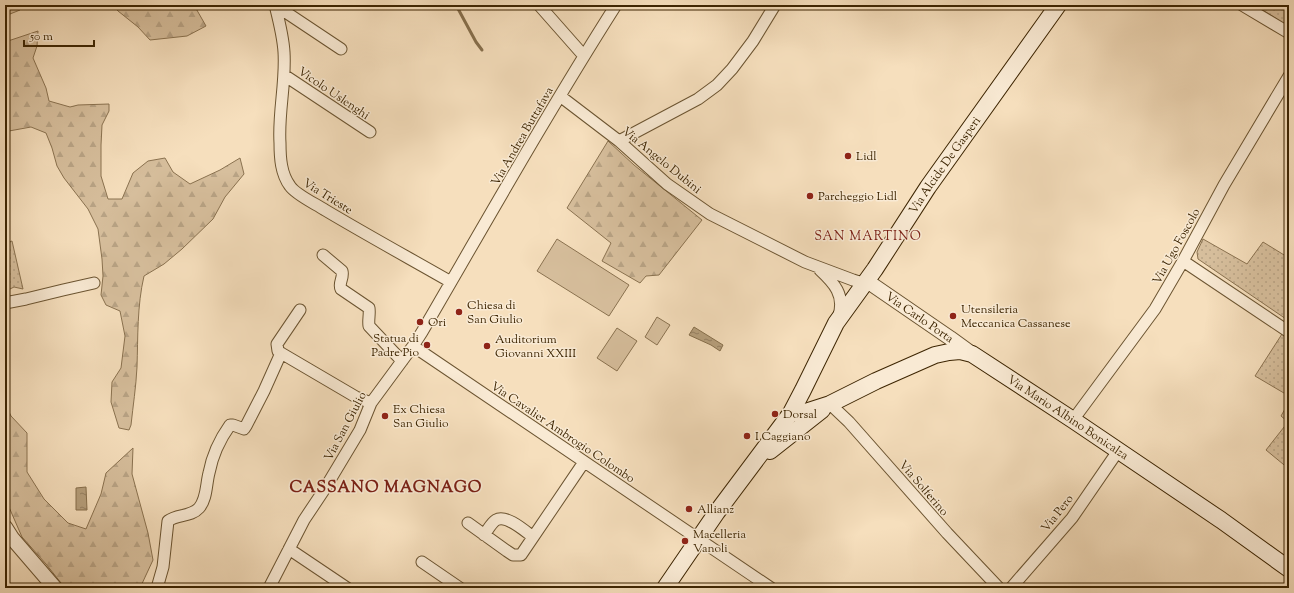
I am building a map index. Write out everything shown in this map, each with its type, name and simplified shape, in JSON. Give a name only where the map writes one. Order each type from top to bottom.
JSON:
[{"type":"main road","name":"Via Alcide De Gasperi","points":[[745,474],[790,413],[836,323],[867,281],[930,183],[1052,8]]},
{"type":"main road","name":"Via Mario Albino Bonicalza","points":[[790,413],[802,413],[830,404],[876,381],[935,355],[960,351],[972,354],[1221,520],[1289,569]]},
{"type":"main road","name":"Via Mario Albino Bonicalza","points":[[745,474],[773,448],[830,404]]},
{"type":"main road","points":[[665,588],[745,474]]},
{"type":"street","points":[[275,5],[341,49]]},
{"type":"street","name":"Via Trieste","points":[[275,5],[282,34],[284,52],[280,142],[282,171],[290,187],[358,230],[451,282]]},
{"type":"street","points":[[539,5],[584,56]]},
{"type":"street","name":"Via Andrea Buttafava","points":[[451,282],[560,96],[616,5]]},
{"type":"street","points":[[619,141],[698,99],[717,85],[732,69],[753,41],[776,5]]},
{"type":"street","points":[[1242,5],[1289,34]]},
{"type":"street","name":"Vicolo Uslenghi","points":[[284,75],[370,132]]},
{"type":"street","name":"Via Ugo Foscolo","points":[[1073,420],[1155,309],[1224,185],[1289,76]]},
{"type":"street","name":"Via Angelo Dubini","points":[[560,96],[619,141],[667,184],[710,214],[805,262],[859,282],[867,281]]},
{"type":"street","points":[[323,255],[342,271],[343,275],[340,284],[341,288],[369,308],[370,312],[368,326],[402,361]]},
{"type":"street","points":[[1183,261],[1289,332]]},
{"type":"street","name":"Via Angelo Dubini","points":[[817,266],[847,293],[856,296]]},
{"type":"street","name":"Via Carlo Porta","points":[[867,281],[972,354]]},
{"type":"street","name":"Via San Giulio","points":[[269,588],[304,520],[328,484],[360,430],[371,403],[413,346],[451,282]]},
{"type":"street","name":"Via Angelo Dubini","points":[[833,282],[841,302],[841,309],[836,323]]},
{"type":"street","points":[[5,303],[94,283]]},
{"type":"street","points":[[300,310],[277,344],[278,350],[356,397],[371,403]]},
{"type":"street","name":"Via Cavalier Ambrogio Colombo","points":[[413,346],[771,588]]},
{"type":"street","points":[[156,588],[162,567],[168,521],[172,518],[191,514],[199,509],[204,501],[209,472],[221,441],[230,425],[244,429],[264,391],[281,353]]},
{"type":"street","name":"Via Solferino","points":[[830,404],[849,422],[947,533],[999,588]]},
{"type":"street","name":"Via Pero","points":[[1011,588],[1072,518],[1118,451]]},
{"type":"street","points":[[468,523],[514,555],[521,555],[584,462]]},
{"type":"street","points":[[484,535],[497,519],[502,518],[507,519],[533,537]]},
{"type":"street","points":[[5,527],[12,538],[55,588]]},
{"type":"street","points":[[288,549],[347,588]]},
{"type":"street","points":[[422,562],[460,588]]},
{"type":"green space","points":[[5,5],[18,5],[20,10],[5,16]]},
{"type":"green space","points":[[112,5],[194,5],[206,26],[187,36],[150,40],[138,27]]},
{"type":"green space","points":[[1255,5],[1289,5],[1289,27]]},
{"type":"green space","points":[[38,31],[37,46],[33,58],[46,88],[49,101],[70,107],[78,105],[109,104],[109,111],[102,125],[101,145],[101,176],[108,199],[122,199],[133,173],[148,161],[165,158],[173,172],[190,184],[220,170],[240,158],[244,174],[225,197],[213,219],[164,264],[144,276],[139,310],[136,382],[131,425],[129,430],[119,428],[111,402],[112,382],[121,368],[125,336],[120,311],[106,305],[101,295],[103,276],[98,229],[88,209],[64,178],[57,166],[46,133],[31,127],[9,131],[5,123],[5,42]]},
{"type":"green space","points":[[608,141],[634,165],[702,220],[659,275],[646,276],[640,283],[602,261],[611,243],[567,208]]},
{"type":"green space","points":[[5,225],[9,242],[12,241],[23,289],[14,287],[8,290],[9,299],[5,297]]},
{"type":"green space","points":[[557,239],[629,285],[609,316],[537,271]]},
{"type":"green space","points":[[1203,239],[1247,264],[1263,242],[1289,258],[1289,289],[1286,294],[1289,296],[1289,321],[1198,259],[1197,252]]},
{"type":"green space","points":[[657,317],[670,325],[657,345],[645,337]]},
{"type":"green space","points":[[617,328],[637,341],[617,371],[597,358]]},
{"type":"green space","points":[[1282,334],[1289,339],[1289,396],[1255,376]]},
{"type":"green space","points":[[1289,402],[1289,469],[1266,450],[1288,422],[1281,416]]},
{"type":"green space","points":[[5,404],[11,416],[27,433],[27,472],[44,499],[68,523],[86,529],[101,494],[106,473],[133,448],[132,474],[148,533],[153,560],[140,588],[65,588],[22,537],[5,498]]},
{"type":"water","points":[[694,327],[723,345],[720,351],[711,345],[689,335]]},
{"type":"water","points":[[86,487],[87,510],[76,510],[76,488]]},
{"type":"waterway","points":[[456,5],[482,50]]},
{"type":"place","name":"Lidl","points":[[848,156]]},
{"type":"place","name":"Parcheggio Lidl","points":[[810,196]]},
{"type":"place","name":"Chiesa di San Giulio","points":[[459,312]]},
{"type":"place","name":"Utensileria Meccanica Cassanese","points":[[953,316]]},
{"type":"place","name":"Ori","points":[[420,322]]},
{"type":"place","name":"Statua di Padre Pio","points":[[427,345]]},
{"type":"place","name":"Auditorium Giovanni XXIII","points":[[487,346]]},
{"type":"place","name":"Dorsal","points":[[775,414]]},
{"type":"place","name":"Ex Chiesa San Giulio","points":[[385,416]]},
{"type":"place","name":"I Caggiano","points":[[747,436]]},
{"type":"place","name":"Allianz","points":[[689,509]]},
{"type":"place","name":"Macelleria Vanoli","points":[[685,541]]},
{"type":"district","name":"SAN MARTINO","points":[[868,235]]},
{"type":"district","name":"CASSANO MAGNAGO","points":[[386,486]]}]
